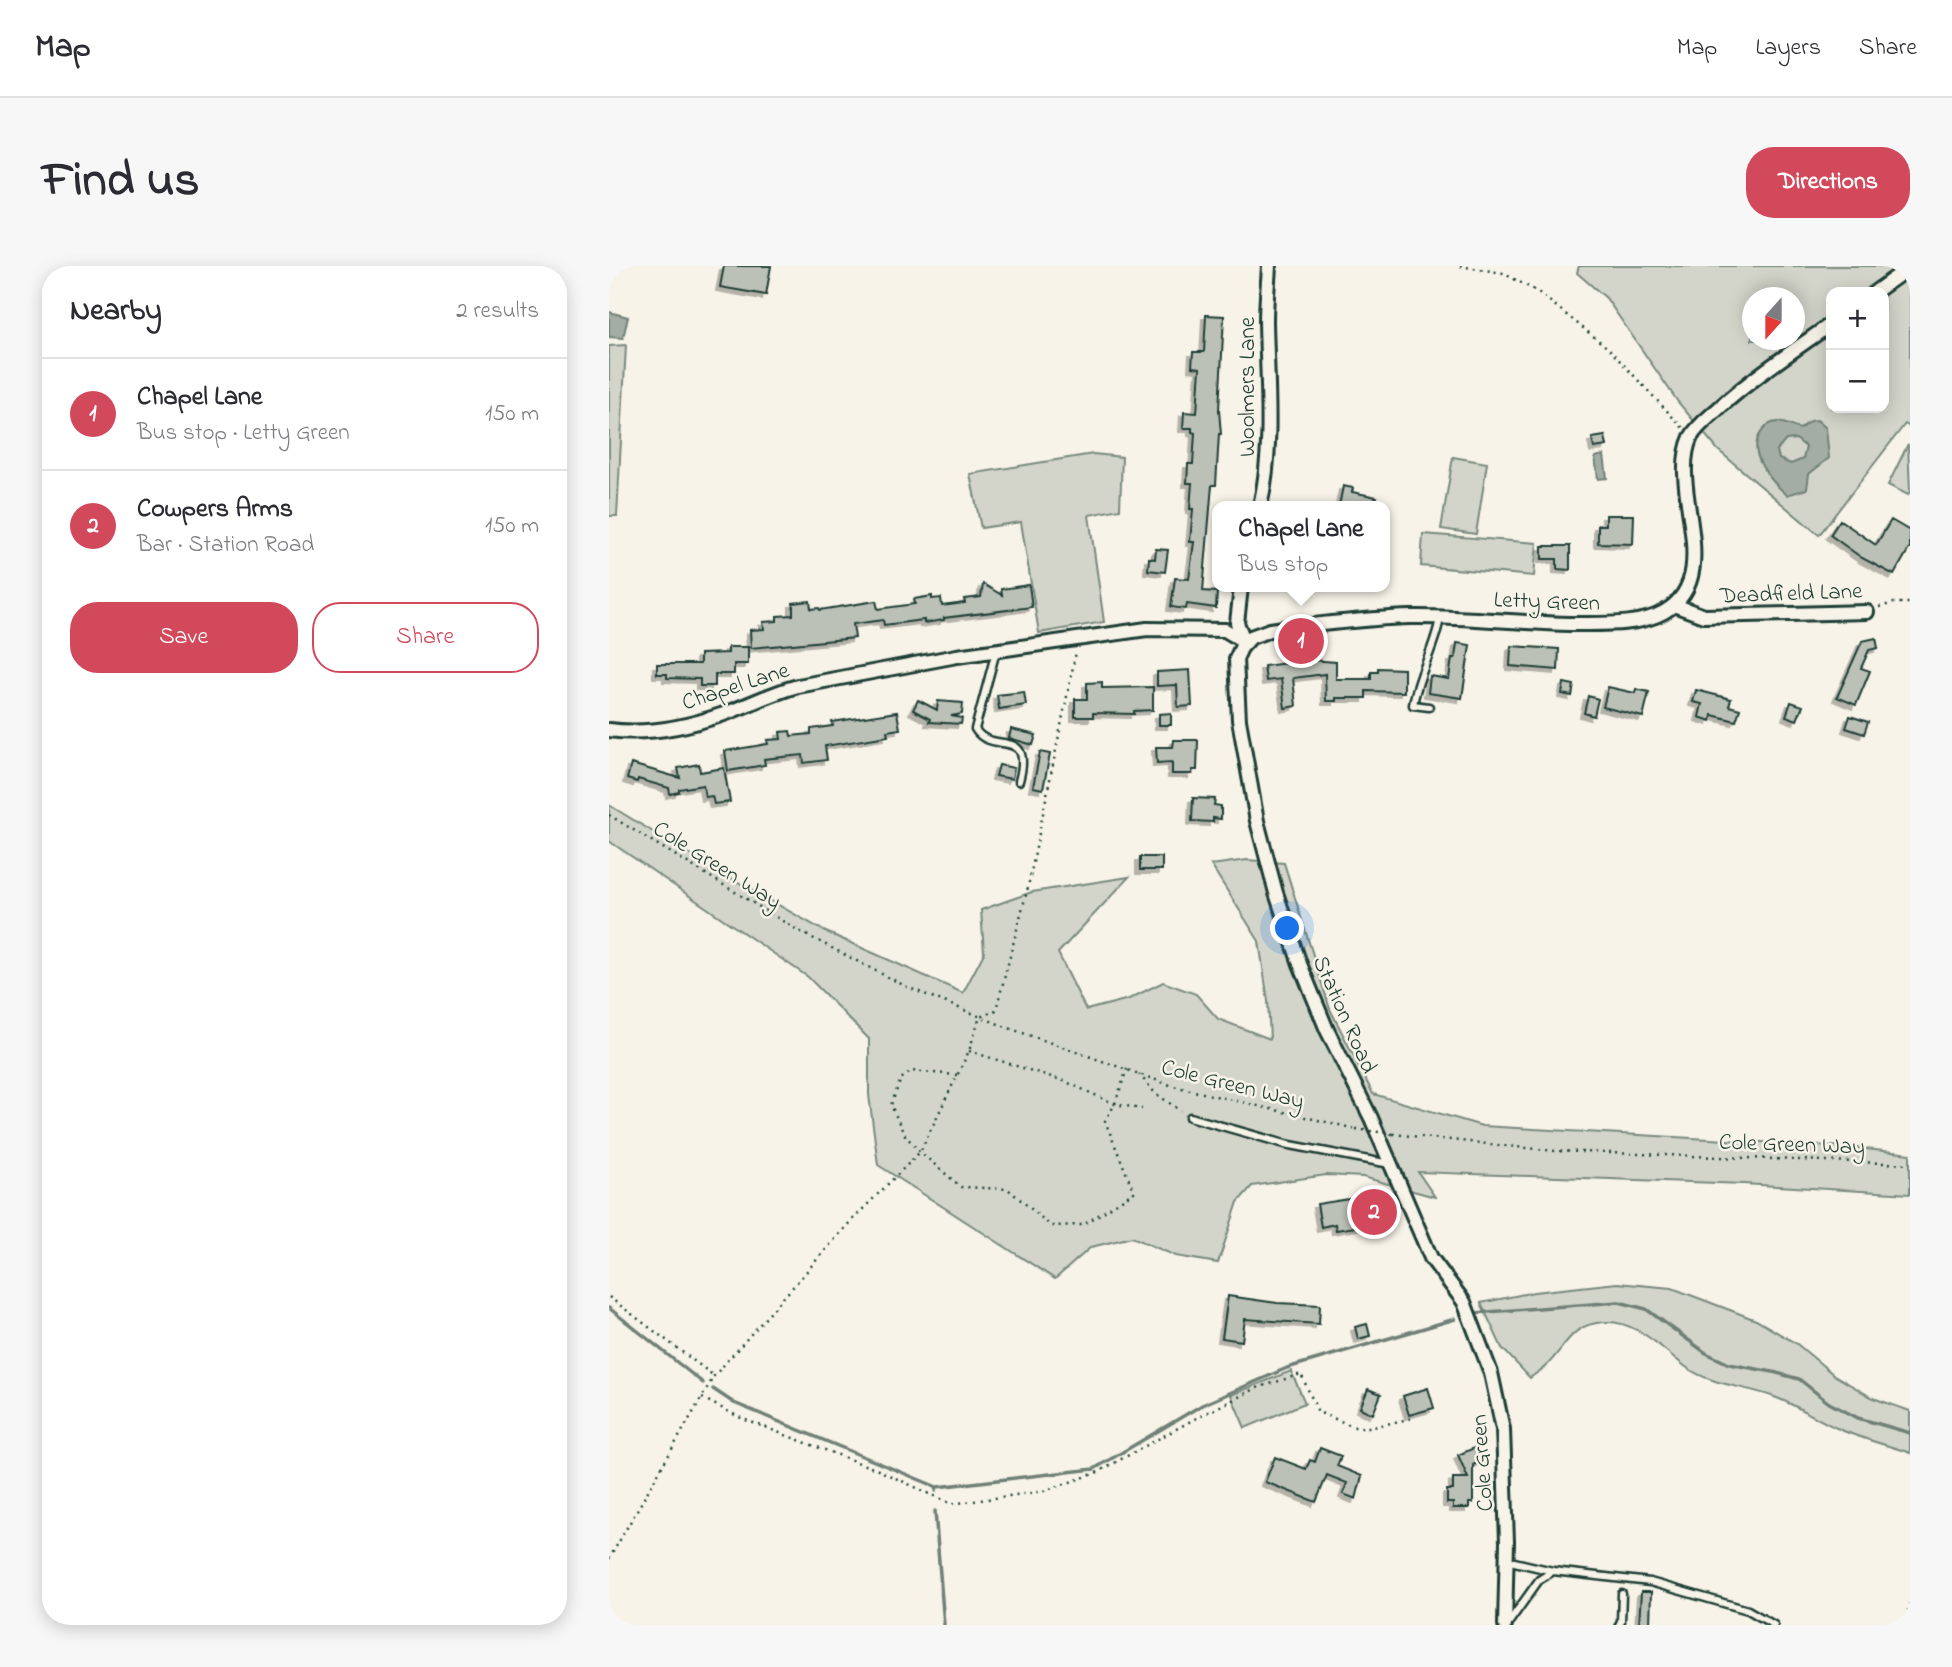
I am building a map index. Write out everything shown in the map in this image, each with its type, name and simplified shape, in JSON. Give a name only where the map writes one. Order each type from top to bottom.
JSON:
[{"type":"street","name":"Woolmers Lane","points":[[1261,501],[1266,481],[1269,435],[1266,317],[1269,266]]},
{"type":"street","points":[[1882,287],[1910,267]]},
{"type":"street","points":[[1674,605],[1686,589],[1693,570],[1694,547],[1687,470],[1691,437],[1701,424],[1737,392],[1826,328]]},
{"type":"street","points":[[1240,592],[1237,624],[1245,642]]},
{"type":"street","name":"Deadfield Lane","points":[[1674,605],[1705,616],[1867,612]]},
{"type":"street","name":"Letty Green","points":[[1245,642],[1270,630],[1384,619],[1622,623],[1654,616],[1674,605]]},
{"type":"street","name":"Chapel Lane","points":[[609,730],[661,730],[721,715],[797,686],[895,667],[1079,638],[1147,629],[1205,628],[1229,631],[1245,642]]},
{"type":"street","name":"Station Road","points":[[1245,642],[1237,654],[1235,668],[1239,720],[1257,821],[1276,893],[1300,964],[1327,1030],[1392,1164],[1414,1223],[1431,1258],[1464,1302]]},
{"type":"street","name":"Cole Green","points":[[1464,1302],[1491,1373],[1503,1429],[1506,1625]]},
{"type":"lane","points":[[1429,707],[1413,705],[1420,676],[1436,639],[1440,618]]},
{"type":"lane","points":[[996,651],[975,729],[982,738],[1017,748],[1024,763],[1019,781]]},
{"type":"lane","points":[[1190,1117],[1285,1143],[1392,1164]]},
{"type":"lane","points":[[1506,1560],[1553,1571],[1650,1581],[1748,1610],[1774,1625]]},
{"type":"lane","points":[[1506,1625],[1539,1580],[1553,1571]]},
{"type":"lane","points":[[1619,1625],[1622,1594]]},
{"type":"path","points":[[1460,266],[1503,273],[1549,301],[1608,348],[1691,437]]},
{"type":"path","name":"Deadfield Lane","points":[[1867,612],[1883,605],[1910,603]]},
{"type":"path","points":[[609,1559],[714,1377],[852,1220],[920,1152],[969,1051],[980,1017],[996,1010],[1028,887],[1079,638]]},
{"type":"path","name":"Cole Green Way","points":[[609,815],[799,931],[907,987],[980,1017],[1173,1086],[1356,1129],[1394,1134],[1555,1151],[1910,1164]]},
{"type":"path","points":[[969,1051],[1064,1081],[1115,1104],[1142,1109]]},
{"type":"path","points":[[957,1075],[911,1071],[901,1079],[891,1105],[904,1134],[920,1152],[961,1187],[1008,1189],[1051,1226],[1083,1225],[1134,1192],[1105,1121],[1115,1104],[1127,1069]]},
{"type":"path","points":[[1139,1074],[1155,1093],[1190,1117]]},
{"type":"path","points":[[609,1297],[714,1377]]},
{"type":"path","points":[[702,1398],[743,1419],[878,1470],[952,1504],[1044,1492],[1096,1473],[1257,1388],[1301,1374],[1318,1412],[1355,1427],[1373,1427],[1413,1418]]},
{"type":"path","points":[[1905,1625],[1910,1603]]},
{"type":"shaded area","points":[[1579,266],[1910,266],[1910,427],[1905,424],[1819,535],[1718,450],[1678,402],[1606,298],[1577,273]]},
{"type":"shaded area","points":[[609,312],[628,317],[623,338],[609,337]]},
{"type":"shaded area","points":[[626,345],[617,516],[609,516],[609,346]]},
{"type":"shaded area","points":[[1817,420],[1826,428],[1829,458],[1809,474],[1807,489],[1787,495],[1763,467],[1756,450],[1757,442],[1763,429],[1772,423],[1778,422],[1800,429],[1810,421]],"holes":[[[1796,439],[1806,447],[1803,459],[1791,464],[1779,459],[1777,450],[1786,440]]]},
{"type":"shaded area","points":[[1908,444],[1910,491],[1908,495],[1888,485]]},
{"type":"shaded area","points":[[1093,454],[1122,457],[1120,509],[1089,515],[1104,622],[1039,633],[1021,522],[981,528],[970,474]]},
{"type":"shaded area","points":[[1604,455],[1607,478],[1598,479],[1595,457]]},
{"type":"shaded area","points":[[1453,457],[1487,463],[1476,534],[1441,529]]},
{"type":"shaded area","points":[[1423,534],[1537,543],[1534,576],[1421,566]]},
{"type":"shaded area","points":[[609,805],[826,932],[963,993],[984,953],[981,910],[1032,892],[1129,877],[1058,953],[1086,1010],[1129,999],[1163,982],[1196,994],[1218,1019],[1270,1039],[1268,1001],[1259,941],[1211,865],[1247,860],[1284,863],[1330,1009],[1373,1094],[1482,1126],[1848,1147],[1910,1154],[1910,1194],[1744,1184],[1418,1172],[1435,1197],[1363,1177],[1326,1175],[1252,1186],[1238,1202],[1218,1263],[1176,1256],[1132,1237],[1091,1247],[1055,1279],[878,1165],[869,1095],[869,1039],[808,977],[609,841]]},
{"type":"shaded area","points":[[1617,1283],[1672,1288],[1756,1320],[1797,1344],[1834,1375],[1873,1398],[1910,1411],[1910,1453],[1839,1429],[1777,1398],[1707,1378],[1686,1367],[1638,1331],[1616,1323],[1593,1324],[1577,1331],[1547,1365],[1530,1378],[1502,1348],[1481,1303],[1534,1292]]},
{"type":"shaded area","points":[[1291,1371],[1305,1403],[1245,1428],[1231,1395]]},
{"type":"building","points":[[724,266],[771,266],[766,295],[720,287]]},
{"type":"building","points":[[1206,315],[1224,316],[1219,410],[1221,434],[1216,485],[1212,485],[1203,591],[1217,592],[1216,608],[1187,604],[1186,609],[1171,607],[1175,578],[1189,579],[1194,542],[1190,542],[1192,483],[1187,483],[1188,464],[1193,464],[1195,433],[1192,428],[1183,428],[1184,412],[1197,413],[1200,368],[1192,367],[1193,352],[1204,352]]},
{"type":"building","points":[[1605,436],[1607,446],[1594,448],[1592,438]]},
{"type":"building","points":[[1343,486],[1353,488],[1352,492],[1377,497],[1376,501],[1340,501]]},
{"type":"building","points":[[1606,515],[1634,515],[1633,544],[1598,543],[1598,525],[1606,525]]},
{"type":"building","points":[[1840,520],[1876,545],[1891,520],[1910,531],[1910,547],[1894,575],[1862,558],[1830,535]]},
{"type":"building","points":[[1542,546],[1570,546],[1570,570],[1557,569],[1557,559],[1542,559]]},
{"type":"building","points":[[1156,549],[1168,550],[1165,572],[1148,570],[1149,558],[1155,559]]},
{"type":"building","points":[[983,584],[1002,595],[1001,589],[1029,585],[1032,607],[924,623],[924,620],[884,625],[883,620],[853,624],[855,638],[751,648],[750,630],[764,629],[763,622],[777,621],[777,616],[793,615],[793,603],[810,601],[811,609],[820,610],[876,601],[878,609],[915,604],[914,599],[932,596],[932,599],[941,598],[942,606],[965,603],[964,599],[981,597]]},
{"type":"building","points":[[1876,638],[1878,648],[1869,650],[1861,668],[1870,671],[1856,705],[1837,697],[1862,641]]},
{"type":"building","points":[[1457,643],[1470,645],[1462,698],[1428,693],[1430,676],[1449,679]]},
{"type":"building","points":[[1511,646],[1559,649],[1558,670],[1510,666]]},
{"type":"building","points":[[728,647],[748,647],[748,664],[734,664],[734,674],[715,674],[715,686],[700,686],[700,679],[667,678],[667,674],[657,674],[657,664],[700,664],[700,654],[728,653]]},
{"type":"building","points":[[1310,660],[1336,662],[1336,679],[1371,679],[1371,672],[1378,672],[1378,668],[1404,669],[1404,692],[1366,691],[1366,698],[1336,698],[1336,701],[1326,701],[1325,674],[1293,678],[1296,706],[1285,708],[1281,679],[1266,681],[1264,666]]},
{"type":"building","points":[[1190,670],[1192,706],[1178,707],[1177,685],[1157,686],[1157,672]]},
{"type":"building","points":[[1102,682],[1102,688],[1153,687],[1153,710],[1134,711],[1134,714],[1093,713],[1093,717],[1075,717],[1075,699],[1087,699],[1087,683]]},
{"type":"building","points":[[1564,683],[1574,685],[1572,696],[1562,694]]},
{"type":"building","points":[[1608,687],[1635,693],[1636,689],[1649,692],[1643,717],[1603,707]]},
{"type":"building","points":[[1696,690],[1731,699],[1729,706],[1740,709],[1736,721],[1712,715],[1711,721],[1699,717],[1702,704],[1693,702]]},
{"type":"building","points":[[1024,692],[1026,705],[999,709],[997,695]]},
{"type":"building","points":[[1588,696],[1598,699],[1594,716],[1584,713]]},
{"type":"building","points":[[918,700],[937,710],[938,701],[963,703],[962,714],[951,716],[962,718],[961,724],[929,722],[930,719],[913,710]]},
{"type":"building","points":[[1791,702],[1803,706],[1797,720],[1786,716]]},
{"type":"building","points":[[897,712],[900,729],[887,731],[888,736],[825,746],[827,760],[804,763],[803,755],[764,759],[765,765],[728,771],[725,751],[768,744],[767,740],[781,739],[780,732],[790,731],[791,736],[811,734],[811,729],[833,726],[832,722]]},
{"type":"building","points":[[1171,713],[1171,725],[1159,725],[1159,714]]},
{"type":"building","points":[[1850,716],[1868,722],[1864,734],[1846,728]]},
{"type":"building","points":[[1011,729],[1036,735],[1033,745],[1009,738]]},
{"type":"building","points":[[1174,740],[1198,740],[1197,770],[1192,770],[1192,774],[1172,774],[1172,762],[1157,763],[1156,747],[1173,747]]},
{"type":"building","points":[[1040,752],[1050,754],[1043,789],[1033,787]]},
{"type":"building","points":[[631,764],[680,778],[678,768],[699,764],[700,772],[724,768],[730,802],[714,804],[712,796],[705,797],[703,785],[679,789],[679,792],[670,794],[669,788],[638,779],[637,782],[627,779]]},
{"type":"building","points":[[999,765],[1014,768],[1012,779],[996,776]]},
{"type":"building","points":[[1193,798],[1215,799],[1214,805],[1221,806],[1221,819],[1213,818],[1213,822],[1192,821]]},
{"type":"building","points":[[1140,857],[1162,857],[1162,870],[1140,870]]},
{"type":"building","points":[[1375,1195],[1380,1223],[1336,1230],[1335,1224],[1321,1227],[1317,1204]]},
{"type":"building","points":[[1228,1296],[1277,1303],[1320,1305],[1319,1324],[1245,1319],[1242,1341],[1222,1338]]},
{"type":"building","points":[[1367,1324],[1370,1336],[1358,1339],[1355,1327]]},
{"type":"building","points":[[1428,1388],[1434,1408],[1409,1415],[1403,1396]]},
{"type":"building","points":[[1368,1389],[1381,1394],[1373,1414],[1360,1408]]},
{"type":"building","points":[[1476,1447],[1482,1461],[1473,1465],[1473,1503],[1469,1503],[1469,1508],[1453,1508],[1453,1503],[1447,1503],[1447,1490],[1453,1490],[1453,1478],[1468,1478],[1458,1455]]},
{"type":"building","points":[[1320,1448],[1341,1456],[1337,1466],[1362,1476],[1356,1499],[1343,1494],[1347,1483],[1327,1475],[1316,1502],[1265,1482],[1275,1457],[1306,1469],[1310,1460],[1315,1462]]},
{"type":"building","points":[[1641,1592],[1651,1592],[1650,1625],[1639,1625]]},
{"type":"waterway","points":[[1474,1313],[1619,1302],[1646,1309],[1706,1353],[1729,1364],[1799,1379],[1829,1403],[1858,1418],[1910,1433]]},
{"type":"waterway","points":[[609,1308],[703,1383]]},
{"type":"waterway","points":[[937,1487],[1094,1469],[1202,1405],[1287,1368],[1455,1319]]},
{"type":"waterway","points":[[713,1389],[734,1403],[937,1487],[936,1490]]},
{"type":"waterway","points":[[935,1511],[944,1625]]},
{"type":"place","name":"Chapel Lane","points":[[1301,641]]},
{"type":"place","name":"Cowpers Arms","points":[[1374,1212]]}]
